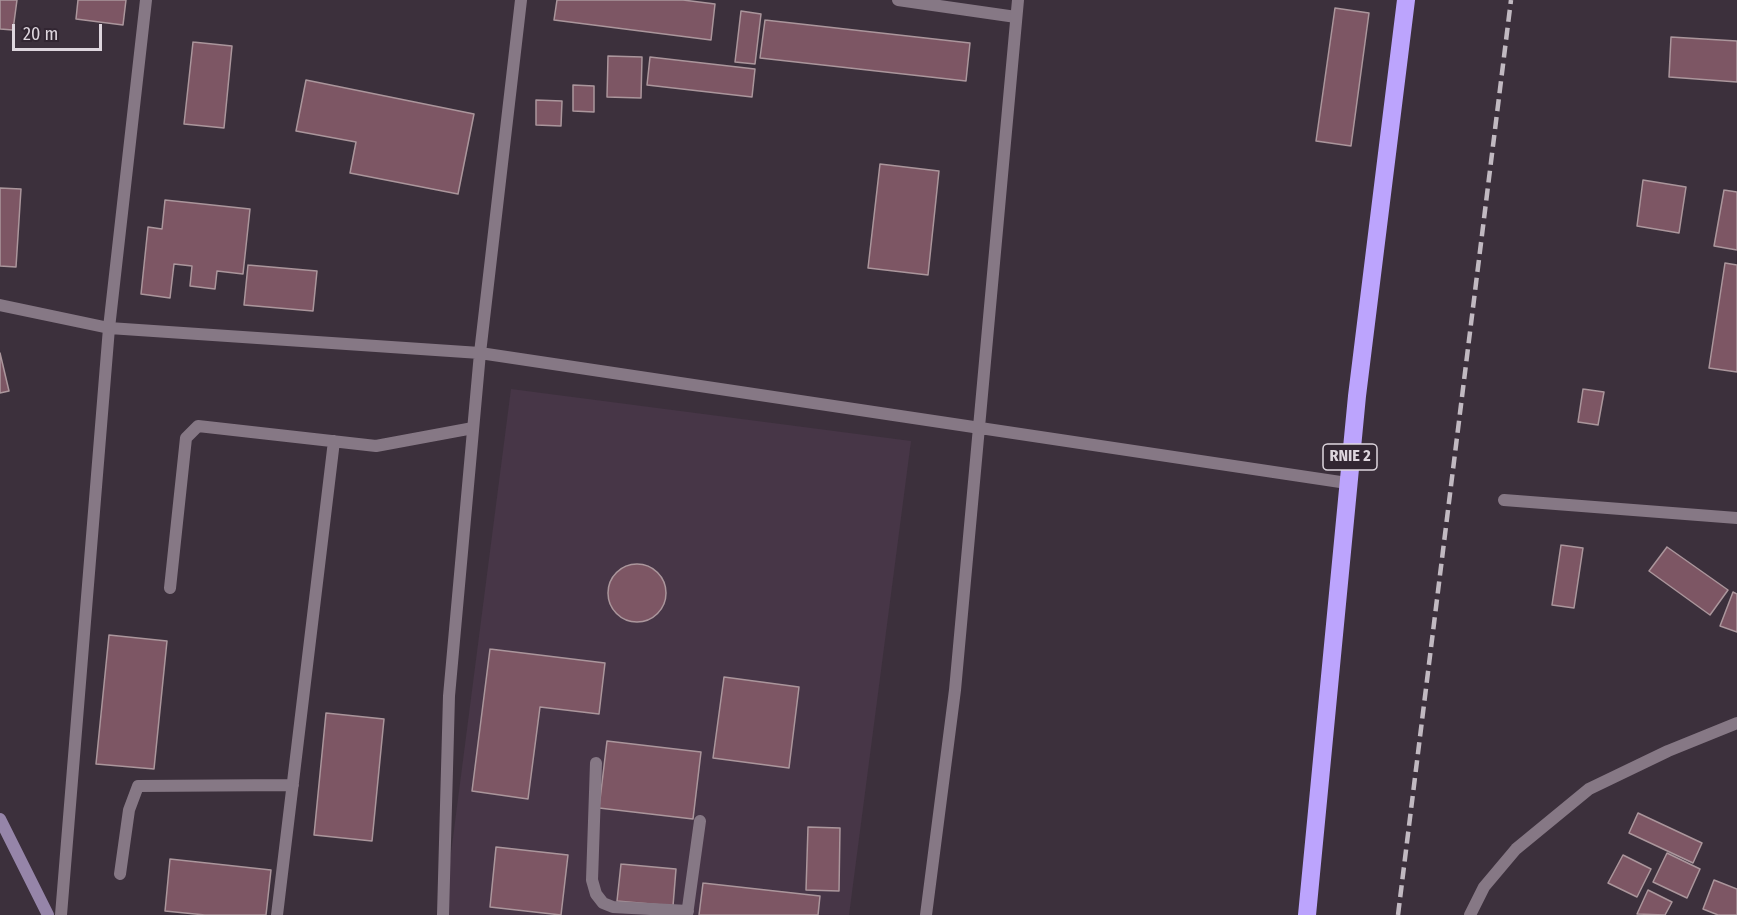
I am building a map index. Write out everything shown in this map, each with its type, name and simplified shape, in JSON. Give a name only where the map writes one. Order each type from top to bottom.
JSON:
[{"type":"highway","name":"RNIE 2","points":[[1307,915],[1347,483],[1406,0]]},
{"type":"main road","points":[[0,819],[48,915]]},
{"type":"street","points":[[61,915],[109,328],[146,0]]},
{"type":"street","points":[[443,915],[449,696],[480,353],[521,0]]},
{"type":"street","points":[[898,0],[1016,17]]},
{"type":"street","points":[[926,915],[955,690],[981,430],[1018,0]]},
{"type":"street","points":[[0,305],[109,328],[480,353],[981,430],[1347,483]]},
{"type":"street","points":[[170,588],[186,438],[198,426],[376,446],[473,428]]},
{"type":"street","points":[[277,915],[334,441]]},
{"type":"street","points":[[1504,500],[1737,518]]},
{"type":"street","points":[[1470,915],[1484,887],[1516,849],[1589,789],[1668,751],[1737,723]]},
{"type":"street","points":[[596,763],[592,880],[596,894],[603,903],[613,907],[688,913],[700,821]]},
{"type":"street","points":[[120,874],[129,810],[138,786],[293,785]]},
{"type":"shaded area","points":[[511,389],[911,441],[849,915],[443,915]]},
{"type":"building","points":[[0,0],[17,0],[13,30],[0,29]]},
{"type":"building","points":[[78,0],[126,0],[123,25],[76,19]]},
{"type":"building","points":[[557,0],[683,0],[715,4],[711,40],[554,20]]},
{"type":"building","points":[[1335,8],[1369,13],[1351,146],[1316,141]]},
{"type":"building","points":[[741,11],[761,14],[755,64],[735,62]]},
{"type":"building","points":[[765,20],[970,43],[966,81],[760,58]]},
{"type":"building","points":[[1671,37],[1737,41],[1737,82],[1669,77]]},
{"type":"building","points":[[193,42],[232,46],[224,128],[184,124]]},
{"type":"building","points":[[608,56],[642,57],[641,98],[607,97]]},
{"type":"building","points":[[650,57],[755,69],[752,97],[647,85]]},
{"type":"building","points":[[306,80],[474,114],[458,194],[350,173],[356,142],[296,131]]},
{"type":"building","points":[[573,85],[594,86],[594,112],[573,111]]},
{"type":"building","points":[[536,100],[562,101],[561,126],[536,125]]},
{"type":"building","points":[[880,164],[939,171],[928,275],[868,268]]},
{"type":"building","points":[[1643,180],[1686,187],[1679,233],[1637,226]]},
{"type":"building","points":[[0,188],[21,189],[16,267],[0,266]]},
{"type":"building","points":[[1724,190],[1737,192],[1737,250],[1714,246]]},
{"type":"building","points":[[165,200],[250,209],[243,274],[217,271],[215,289],[190,286],[192,266],[174,264],[170,298],[141,294],[148,227],[162,229]]},
{"type":"building","points":[[1725,263],[1737,265],[1737,372],[1709,368]]},
{"type":"building","points":[[248,265],[317,271],[313,311],[244,305]]},
{"type":"building","points":[[0,353],[9,391],[0,393]]},
{"type":"building","points":[[1583,389],[1604,392],[1598,425],[1578,422]]},
{"type":"building","points":[[1561,545],[1583,548],[1574,608],[1552,605]]},
{"type":"building","points":[[1667,547],[1728,590],[1710,615],[1649,571]]},
{"type":"building","points":[[631,564],[643,564],[658,572],[666,587],[666,599],[658,614],[643,622],[631,622],[616,614],[608,599],[608,587],[616,572]]},
{"type":"building","points":[[1733,592],[1737,594],[1737,632],[1720,626]]},
{"type":"building","points":[[109,635],[167,641],[154,769],[96,764]]},
{"type":"building","points":[[490,649],[605,663],[599,714],[540,707],[528,799],[472,791]]},
{"type":"building","points":[[724,677],[799,687],[789,768],[713,758]]},
{"type":"building","points":[[326,713],[384,719],[372,841],[314,835]]},
{"type":"building","points":[[607,741],[701,752],[693,819],[599,808]]},
{"type":"building","points":[[1638,813],[1702,843],[1693,863],[1629,833]]},
{"type":"building","points":[[808,827],[840,828],[839,891],[806,890]]},
{"type":"building","points":[[496,847],[568,855],[561,915],[490,907]]},
{"type":"building","points":[[1667,853],[1700,869],[1687,898],[1653,882]]},
{"type":"building","points":[[1623,855],[1651,869],[1637,897],[1608,883]]},
{"type":"building","points":[[170,859],[271,870],[266,915],[205,915],[165,911]]},
{"type":"building","points":[[621,864],[676,869],[673,906],[617,901]]},
{"type":"building","points":[[1714,880],[1737,889],[1737,915],[1718,915],[1703,909]]},
{"type":"building","points":[[703,883],[820,896],[818,915],[699,915]]},
{"type":"building","points":[[1648,890],[1672,902],[1665,915],[1637,914]]},
{"type":"railway","points":[[1398,915],[1511,0]]}]
